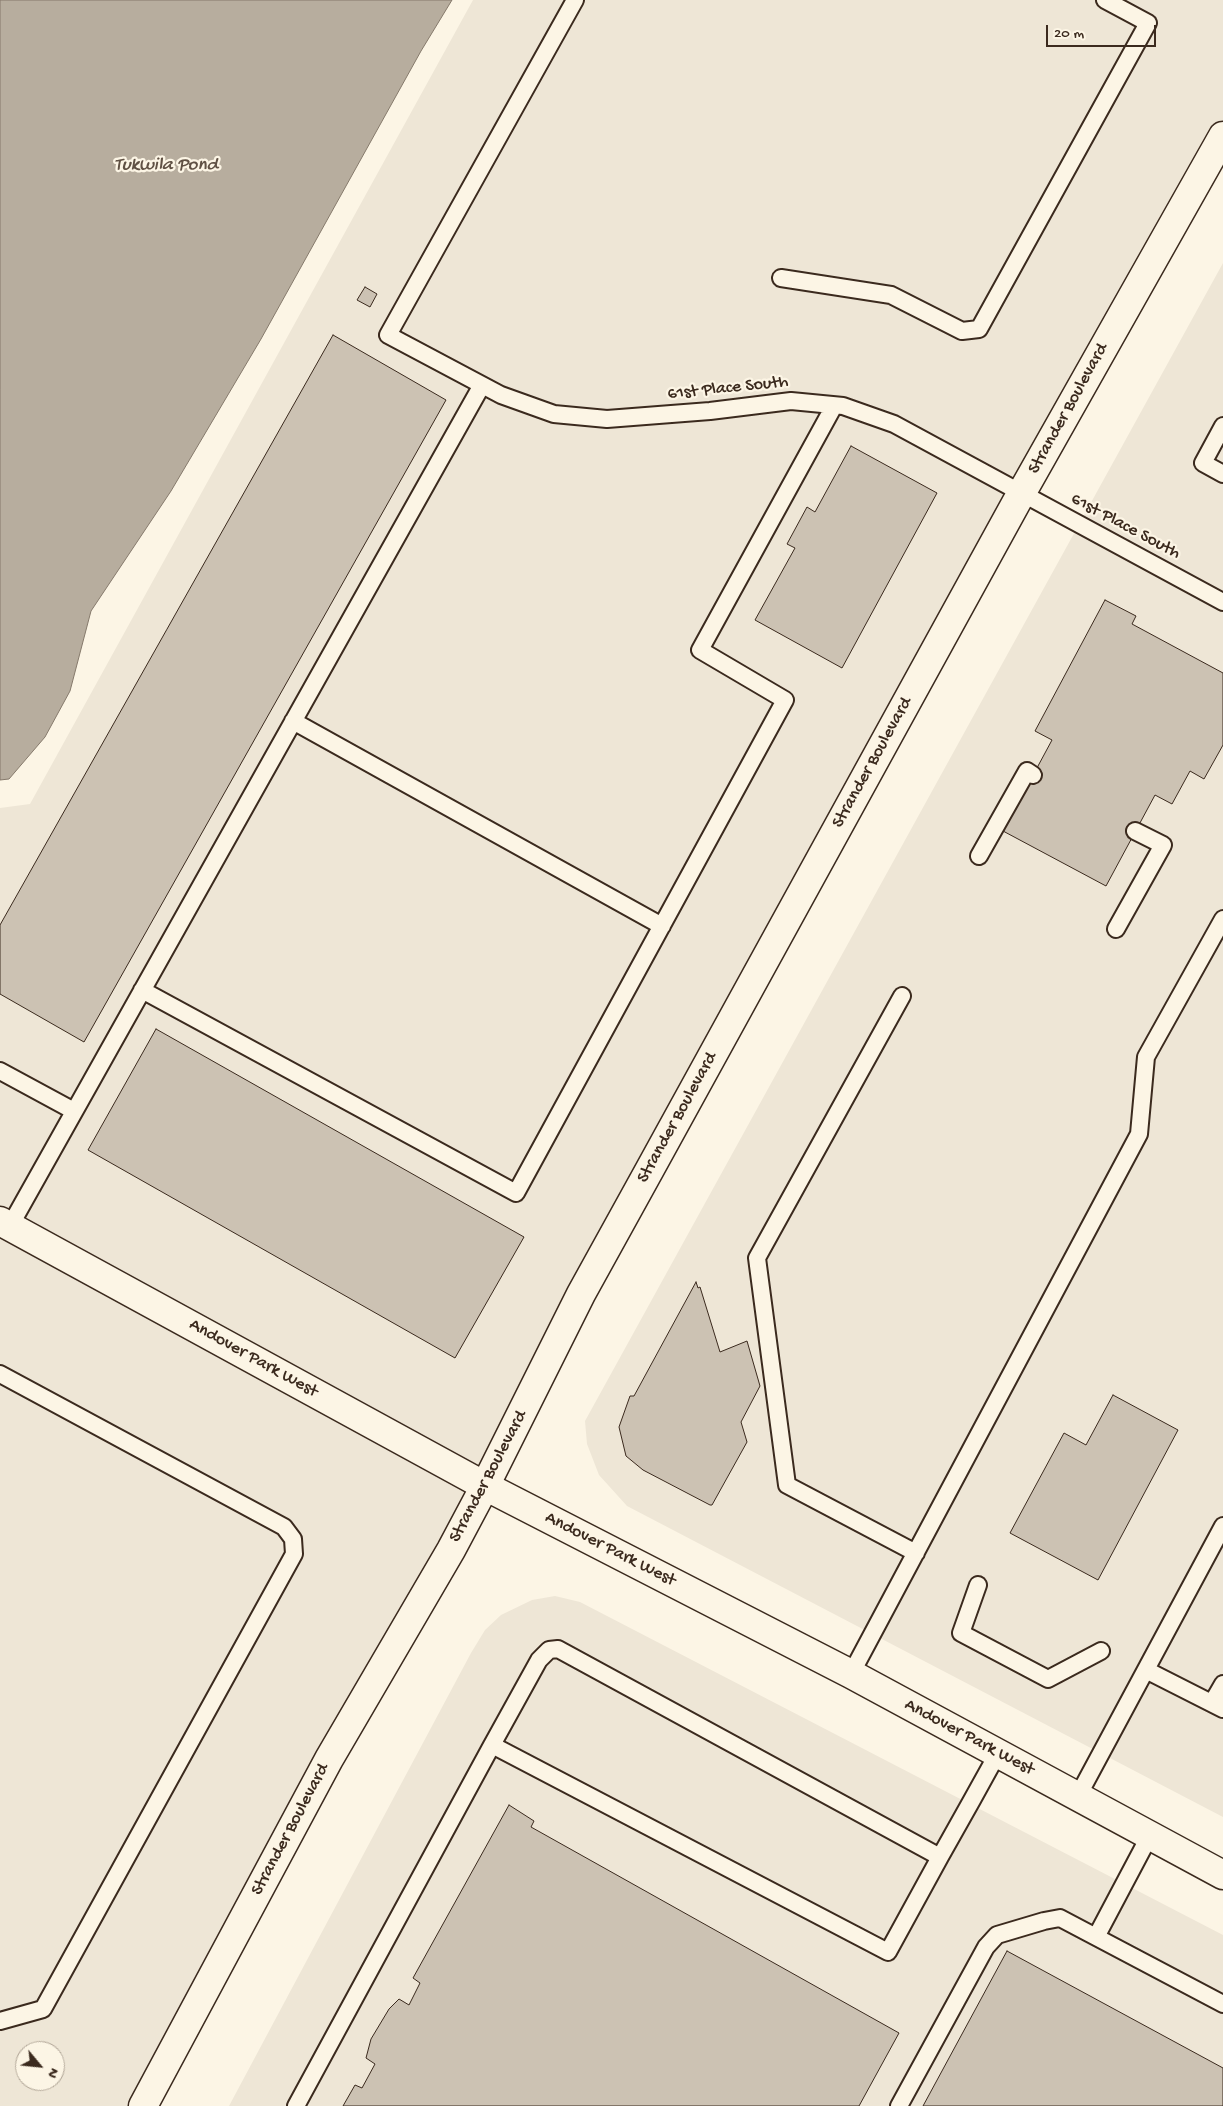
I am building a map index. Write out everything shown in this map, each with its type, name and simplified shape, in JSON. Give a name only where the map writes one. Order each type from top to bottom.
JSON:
[{"type":"main road","name":"Strander Boulevard","points":[[143,2106],[329,1758],[451,1550],[590,1278],[1020,494],[1223,136]]},
{"type":"main road","name":"Andover Park West","points":[[5,1224],[485,1486],[852,1674],[1223,1874]]},
{"type":"lane","name":"61st Place South","points":[[574,0],[388,335],[501,395],[554,414],[607,419],[702,412],[791,400],[843,406],[894,424],[1020,494],[1223,602]]},
{"type":"lane","points":[[781,278],[891,295],[962,331],[979,329],[1148,23],[1106,0]]},
{"type":"lane","points":[[5,1224],[74,1112],[482,385]]},
{"type":"lane","points":[[142,990],[516,1194],[784,700],[700,650],[834,406]]},
{"type":"lane","points":[[1223,426],[1203,463],[1223,474]]},
{"type":"lane","points":[[293,721],[662,926]]},
{"type":"lane","points":[[979,856],[1026,771],[1033,775]]},
{"type":"lane","points":[[1116,929],[1163,845],[1135,830]]},
{"type":"lane","points":[[852,1674],[1138,1134],[1146,1057],[1223,919]]},
{"type":"lane","points":[[902,996],[757,1258],[787,1485],[916,1553]]},
{"type":"lane","points":[[0,1071],[74,1112]]},
{"type":"lane","points":[[0,1374],[284,1527],[293,1539],[294,1554],[43,2009],[0,2021]]},
{"type":"lane","points":[[1078,1796],[1223,1526]]},
{"type":"lane","points":[[978,1586],[961,1633],[1048,1679],[1101,1651]]},
{"type":"lane","points":[[296,2106],[539,1660],[549,1650],[558,1649],[940,1857]]},
{"type":"lane","points":[[1146,1670],[1218,1706],[1223,1684]]},
{"type":"lane","points":[[492,1745],[888,1952],[998,1753]]},
{"type":"lane","points":[[1096,1936],[1150,1835]]},
{"type":"lane","points":[[898,2106],[986,1947],[997,1935],[1060,1918],[1223,2004]]},
{"type":"shaded area","points":[[473,0],[1223,0],[1223,149],[133,2106],[0,2106],[0,808],[30,804]]},
{"type":"shaded area","points":[[1223,263],[1223,1817],[627,1506],[599,1475],[587,1444],[585,1421]]},
{"type":"shaded area","points":[[555,1596],[580,1602],[1223,1935],[1223,2106],[229,2106],[485,1630],[501,1615],[532,1600]]},
{"type":"water","name":"Tukwila Pond","points":[[0,0],[452,0],[421,51],[261,339],[171,491],[91,611],[70,691],[45,737],[9,779],[0,780]]},
{"type":"building","points":[[365,287],[377,294],[370,307],[357,300]]},
{"type":"building","points":[[333,335],[446,400],[84,1042],[0,994],[0,925]]},
{"type":"building","points":[[851,446],[937,493],[842,668],[755,620],[795,548],[787,544],[807,507],[815,512]]},
{"type":"building","points":[[1105,600],[1136,616],[1132,624],[1223,673],[1223,745],[1204,779],[1190,771],[1172,804],[1155,795],[1106,886],[1003,831],[1052,740],[1035,731]]},
{"type":"building","points":[[156,1029],[524,1237],[455,1358],[88,1150]]},
{"type":"building","points":[[696,1282],[698,1288],[700,1287],[720,1352],[747,1341],[760,1386],[741,1422],[747,1442],[712,1505],[643,1470],[626,1456],[619,1427],[630,1396],[634,1396]]},
{"type":"building","points":[[1113,1395],[1178,1430],[1098,1580],[1010,1533],[1064,1433],[1086,1445]]},
{"type":"building","points":[[509,1805],[534,1821],[531,1827],[899,2033],[859,2106],[343,2106],[355,2085],[362,2088],[375,2064],[366,2058],[371,2039],[389,2009],[399,1999],[409,2005],[420,1983],[413,1978]]},
{"type":"building","points":[[1007,1951],[1223,2068],[1223,2106],[923,2106]]}]
